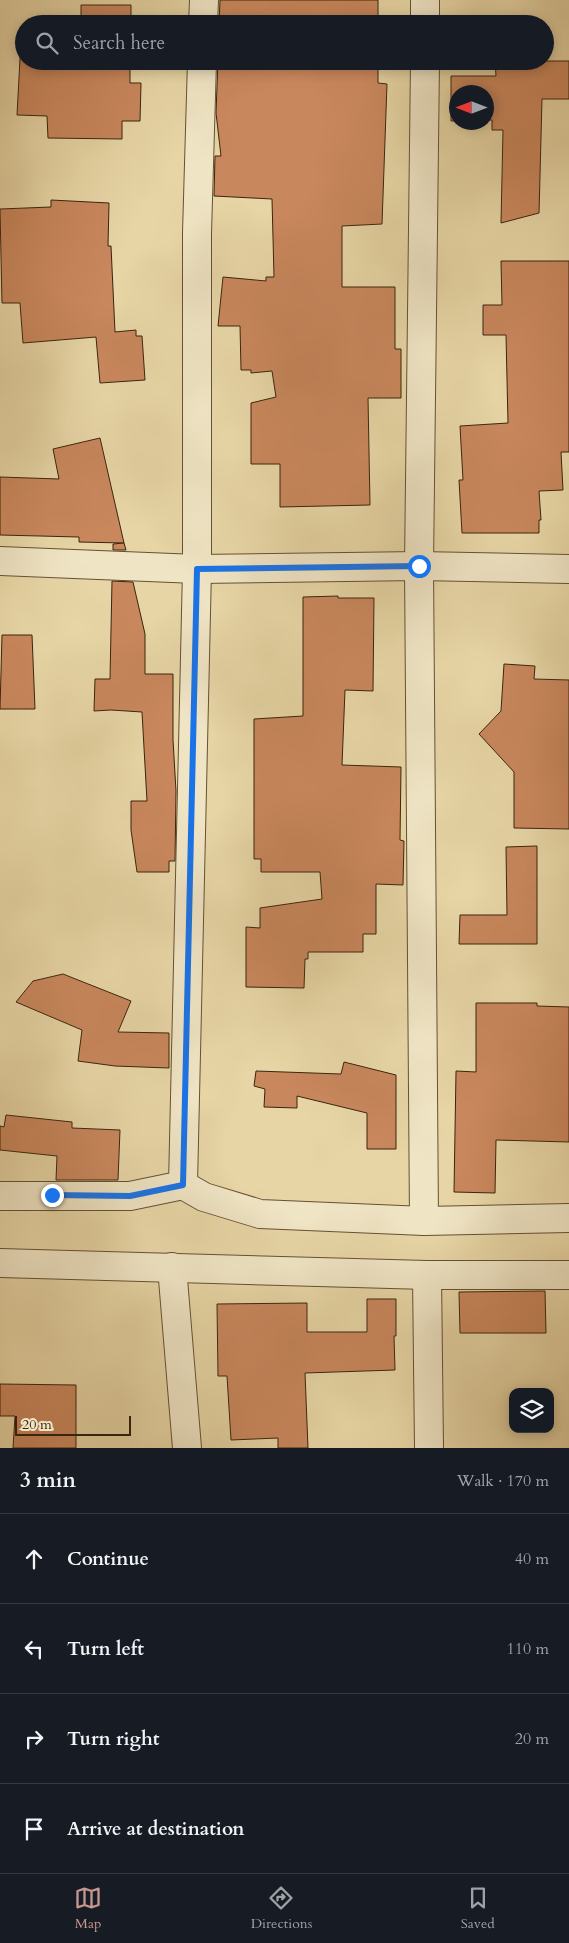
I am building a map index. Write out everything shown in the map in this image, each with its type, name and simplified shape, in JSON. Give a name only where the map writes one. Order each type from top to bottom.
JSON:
[{"type":"street","points":[[203,15],[204,0]]},
{"type":"street","points":[[425,0],[425,15]]},
{"type":"street","points":[[183,1185],[197,569],[197,233],[202,70]]},
{"type":"street","points":[[424,1221],[419,566],[425,70]]},
{"type":"street","points":[[0,561],[197,569],[419,566],[569,569]]},
{"type":"street","points":[[0,1196],[130,1196],[183,1185],[204,1198],[260,1214],[424,1221],[569,1218]]},
{"type":"street","points":[[0,1263],[427,1275],[569,1275]]},
{"type":"street","points":[[172,1267],[187,1448]]},
{"type":"street","points":[[427,1275],[430,1448]]},
{"type":"building","points":[[220,0],[378,0],[378,15],[219,15]]},
{"type":"building","points":[[81,5],[131,5],[131,15],[81,15]]},
{"type":"building","points":[[554,61],[569,61],[569,99],[542,99],[539,213],[501,223],[503,130],[494,130],[494,85],[451,85],[451,76],[496,76],[496,70],[554,70]]},
{"type":"building","points":[[19,70],[130,70],[130,83],[141,83],[140,121],[122,121],[122,139],[48,138],[47,116],[17,115]]},
{"type":"building","points":[[218,70],[378,70],[378,83],[387,84],[382,224],[342,226],[342,287],[395,287],[395,349],[401,349],[401,398],[368,398],[370,505],[280,507],[280,464],[251,464],[251,403],[276,397],[272,371],[251,373],[251,370],[241,370],[240,326],[218,326],[223,277],[266,281],[266,277],[274,277],[272,199],[214,196],[215,156],[221,156],[216,113]]},
{"type":"building","points":[[51,200],[109,203],[108,246],[111,246],[115,332],[136,330],[136,336],[142,336],[145,380],[100,383],[96,337],[23,343],[20,303],[2,303],[0,209],[51,207]]},
{"type":"building","points":[[501,261],[569,261],[569,452],[561,452],[563,490],[539,491],[541,520],[539,520],[539,533],[462,533],[459,480],[463,480],[460,426],[508,423],[506,335],[483,335],[483,305],[502,305]]},
{"type":"building","points":[[100,438],[124,543],[79,542],[79,537],[0,535],[0,477],[59,479],[53,449]]},
{"type":"building","points":[[124,543],[126,550],[113,550],[113,544]]},
{"type":"building","points":[[112,581],[133,582],[145,634],[145,674],[173,674],[173,740],[176,791],[175,861],[169,861],[169,872],[137,872],[131,830],[131,801],[147,801],[142,712],[94,711],[95,679],[110,679]]},
{"type":"building","points":[[338,596],[338,598],[374,598],[373,691],[345,690],[342,765],[401,767],[400,840],[404,841],[403,885],[376,884],[376,934],[363,934],[363,952],[308,952],[308,959],[305,959],[304,988],[246,987],[246,927],[260,928],[260,908],[322,899],[320,872],[261,872],[261,859],[254,859],[254,719],[303,716],[303,597]]},
{"type":"building","points":[[2,635],[32,635],[35,709],[0,709]]},
{"type":"building","points":[[504,664],[535,666],[534,679],[569,680],[569,829],[514,828],[514,772],[479,734],[501,711]]},
{"type":"building","points":[[537,846],[537,944],[459,944],[460,915],[507,915],[506,847]]},
{"type":"building","points":[[63,974],[131,1001],[118,1032],[169,1033],[169,1068],[115,1066],[78,1061],[82,1030],[16,1002],[33,981]]},
{"type":"building","points":[[476,1003],[537,1003],[537,1006],[569,1007],[569,1142],[496,1140],[495,1193],[454,1192],[456,1071],[476,1072]]},
{"type":"building","points":[[344,1062],[396,1075],[396,1149],[367,1149],[367,1113],[297,1096],[297,1108],[264,1107],[265,1089],[254,1086],[256,1071],[341,1074]]},
{"type":"building","points":[[6,1115],[72,1122],[72,1128],[120,1130],[118,1180],[56,1180],[57,1156],[0,1150],[0,1126],[4,1127]]},
{"type":"building","points":[[545,1291],[546,1333],[460,1333],[459,1292]]},
{"type":"building","points":[[367,1299],[396,1299],[395,1370],[305,1373],[308,1448],[278,1448],[278,1438],[231,1440],[227,1376],[218,1376],[217,1304],[307,1303],[307,1332],[367,1332]]},
{"type":"building","points":[[0,1384],[76,1385],[76,1448],[13,1448],[15,1416],[0,1416]]},
{"type":"route","points":[[52,1195],[130,1196],[183,1185],[197,569],[419,566]]}]
